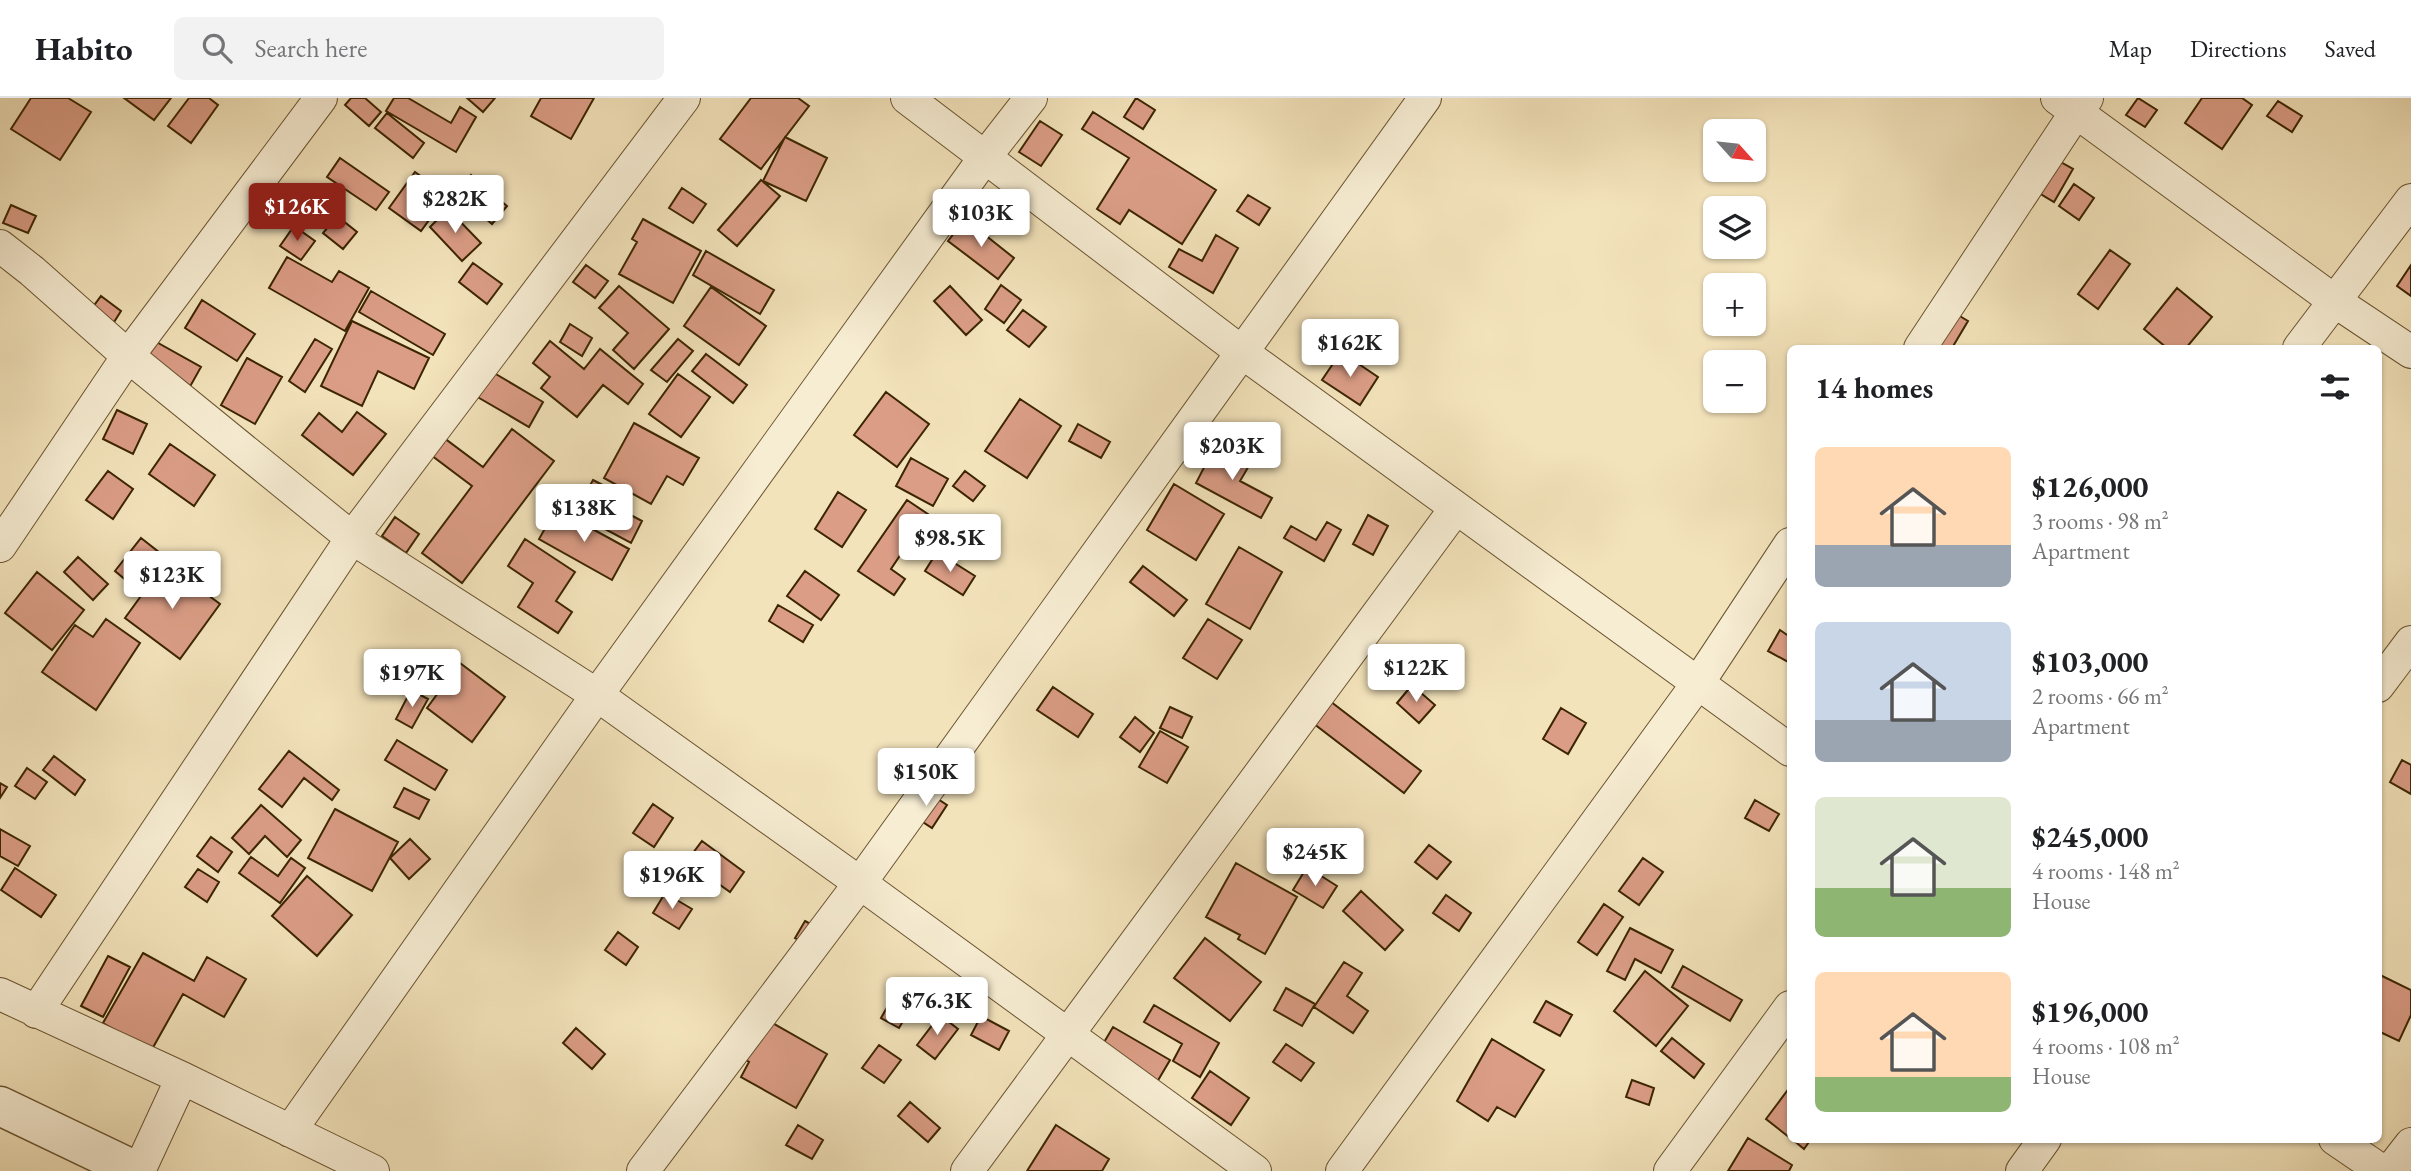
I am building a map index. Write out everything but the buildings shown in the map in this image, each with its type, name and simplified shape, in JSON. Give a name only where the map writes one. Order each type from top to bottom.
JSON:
[{"type":"street","points":[[0,546],[128,356],[321,98]]},
{"type":"street","points":[[36,1012],[352,538],[684,98]]},
{"type":"street","points":[[907,98],[1243,353],[1787,748]]},
{"type":"street","points":[[290,1131],[597,695],[985,157],[1031,98]]},
{"type":"street","points":[[643,1171],[860,883],[1424,98]]},
{"type":"street","points":[[1922,345],[2073,103],[2336,302],[2411,352]]},
{"type":"street","points":[[2301,345],[2411,200]]},
{"type":"street","points":[[0,246],[128,356],[352,538],[597,695],[1255,1171]]},
{"type":"street","points":[[967,1171],[1456,508]]},
{"type":"street","points":[[1342,1171],[1698,684],[1787,549]]},
{"type":"street","points":[[2382,681],[2411,642]]},
{"type":"street","points":[[0,994],[182,1078],[373,1171]]},
{"type":"street","points":[[1670,1171],[1787,1011]]},
{"type":"street","points":[[0,1106],[137,1171],[182,1078]]},
{"type":"street","points":[[2022,1171],[2042,1143]]},
{"type":"street","points":[[2341,1143],[2382,1171]]},
{"type":"street","points":[[2390,1171],[2411,1144]]}]
